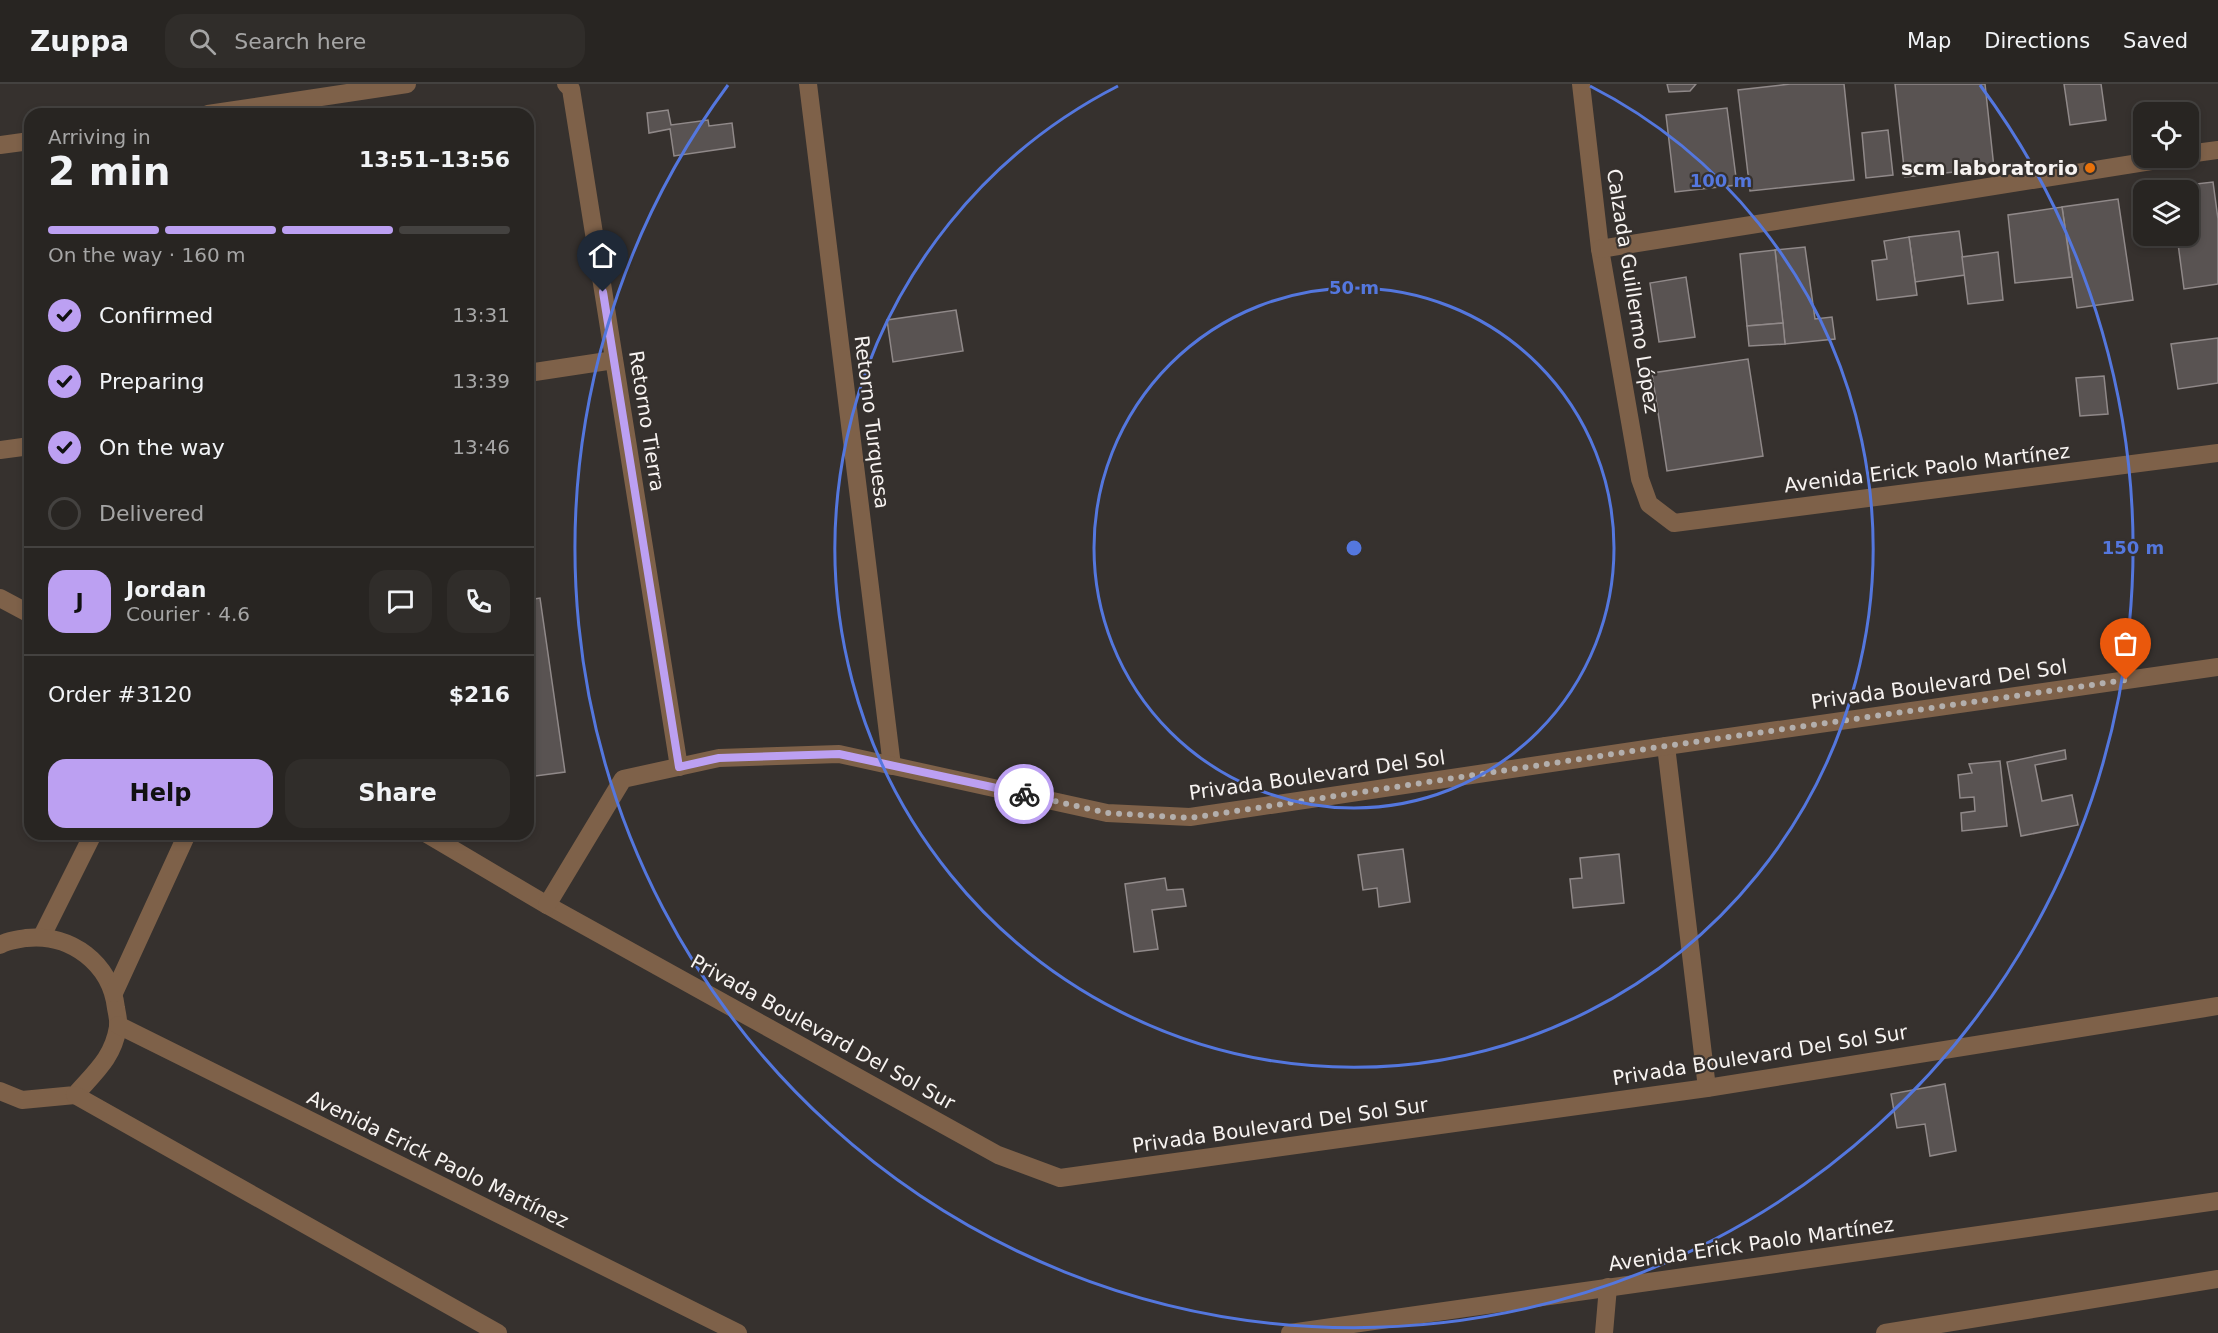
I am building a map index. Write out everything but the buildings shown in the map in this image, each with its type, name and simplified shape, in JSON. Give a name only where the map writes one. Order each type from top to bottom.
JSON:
[{"type":"street","points":[[248,108],[407,84]]},
{"type":"street","name":"Retorno Tierra","points":[[566,84],[571,89],[679,767]]},
{"type":"street","name":"Retorno Turquesa","points":[[808,84],[892,765]]},
{"type":"street","name":"Calzada Guillermo López","points":[[1581,84],[1600,249],[1640,479],[1649,504]]},
{"type":"street","points":[[0,145],[24,142]]},
{"type":"street","points":[[2199,153],[2218,150]]},
{"type":"street","points":[[1600,249],[2133,164]]},
{"type":"street","points":[[534,372],[614,360]]},
{"type":"street","points":[[0,450],[24,447]]},
{"type":"street","name":"Avenida Erick Paolo Martínez","points":[[1649,504],[1674,523],[2218,453]]},
{"type":"street","points":[[0,598],[24,611]]},
{"type":"street","name":"Privada Boulevard Del Sol","points":[[547,905],[623,779],[719,758],[839,754],[1107,813],[1190,818],[1666,746],[2218,667]]},
{"type":"street","points":[[1666,746],[1707,1088]]},
{"type":"street","points":[[42,936],[90,840]]},
{"type":"street","points":[[114,993],[184,840]]},
{"type":"street","name":"Privada Boulevard Del Sol Sur","points":[[437,840],[547,905],[998,1155],[1060,1178],[1707,1088],[2218,1006]]},
{"type":"street","points":[[3,941],[42,936],[73,945],[99,965],[114,993],[118,1025],[109,1056],[75,1095]]},
{"type":"street","name":"Avenida Erick Paolo Martínez","points":[[118,1025],[738,1333]]},
{"type":"street","points":[[0,1091],[22,1100],[75,1095],[498,1333]]},
{"type":"street","name":"Avenida Erick Paolo Martínez","points":[[1290,1333],[2218,1201]]},
{"type":"street","points":[[1885,1333],[2218,1279]]},
{"type":"street","points":[[1604,1333],[1608,1287]]},
{"type":"way so far","points":[[1024,794],[1107,813],[1190,818],[1666,746],[2126,680]]},
{"type":"place","name":"scm laboratorio","points":[[2090,168]]},
{"type":"route","points":[[603,292],[679,767],[719,758],[839,754],[1024,794]]}]
